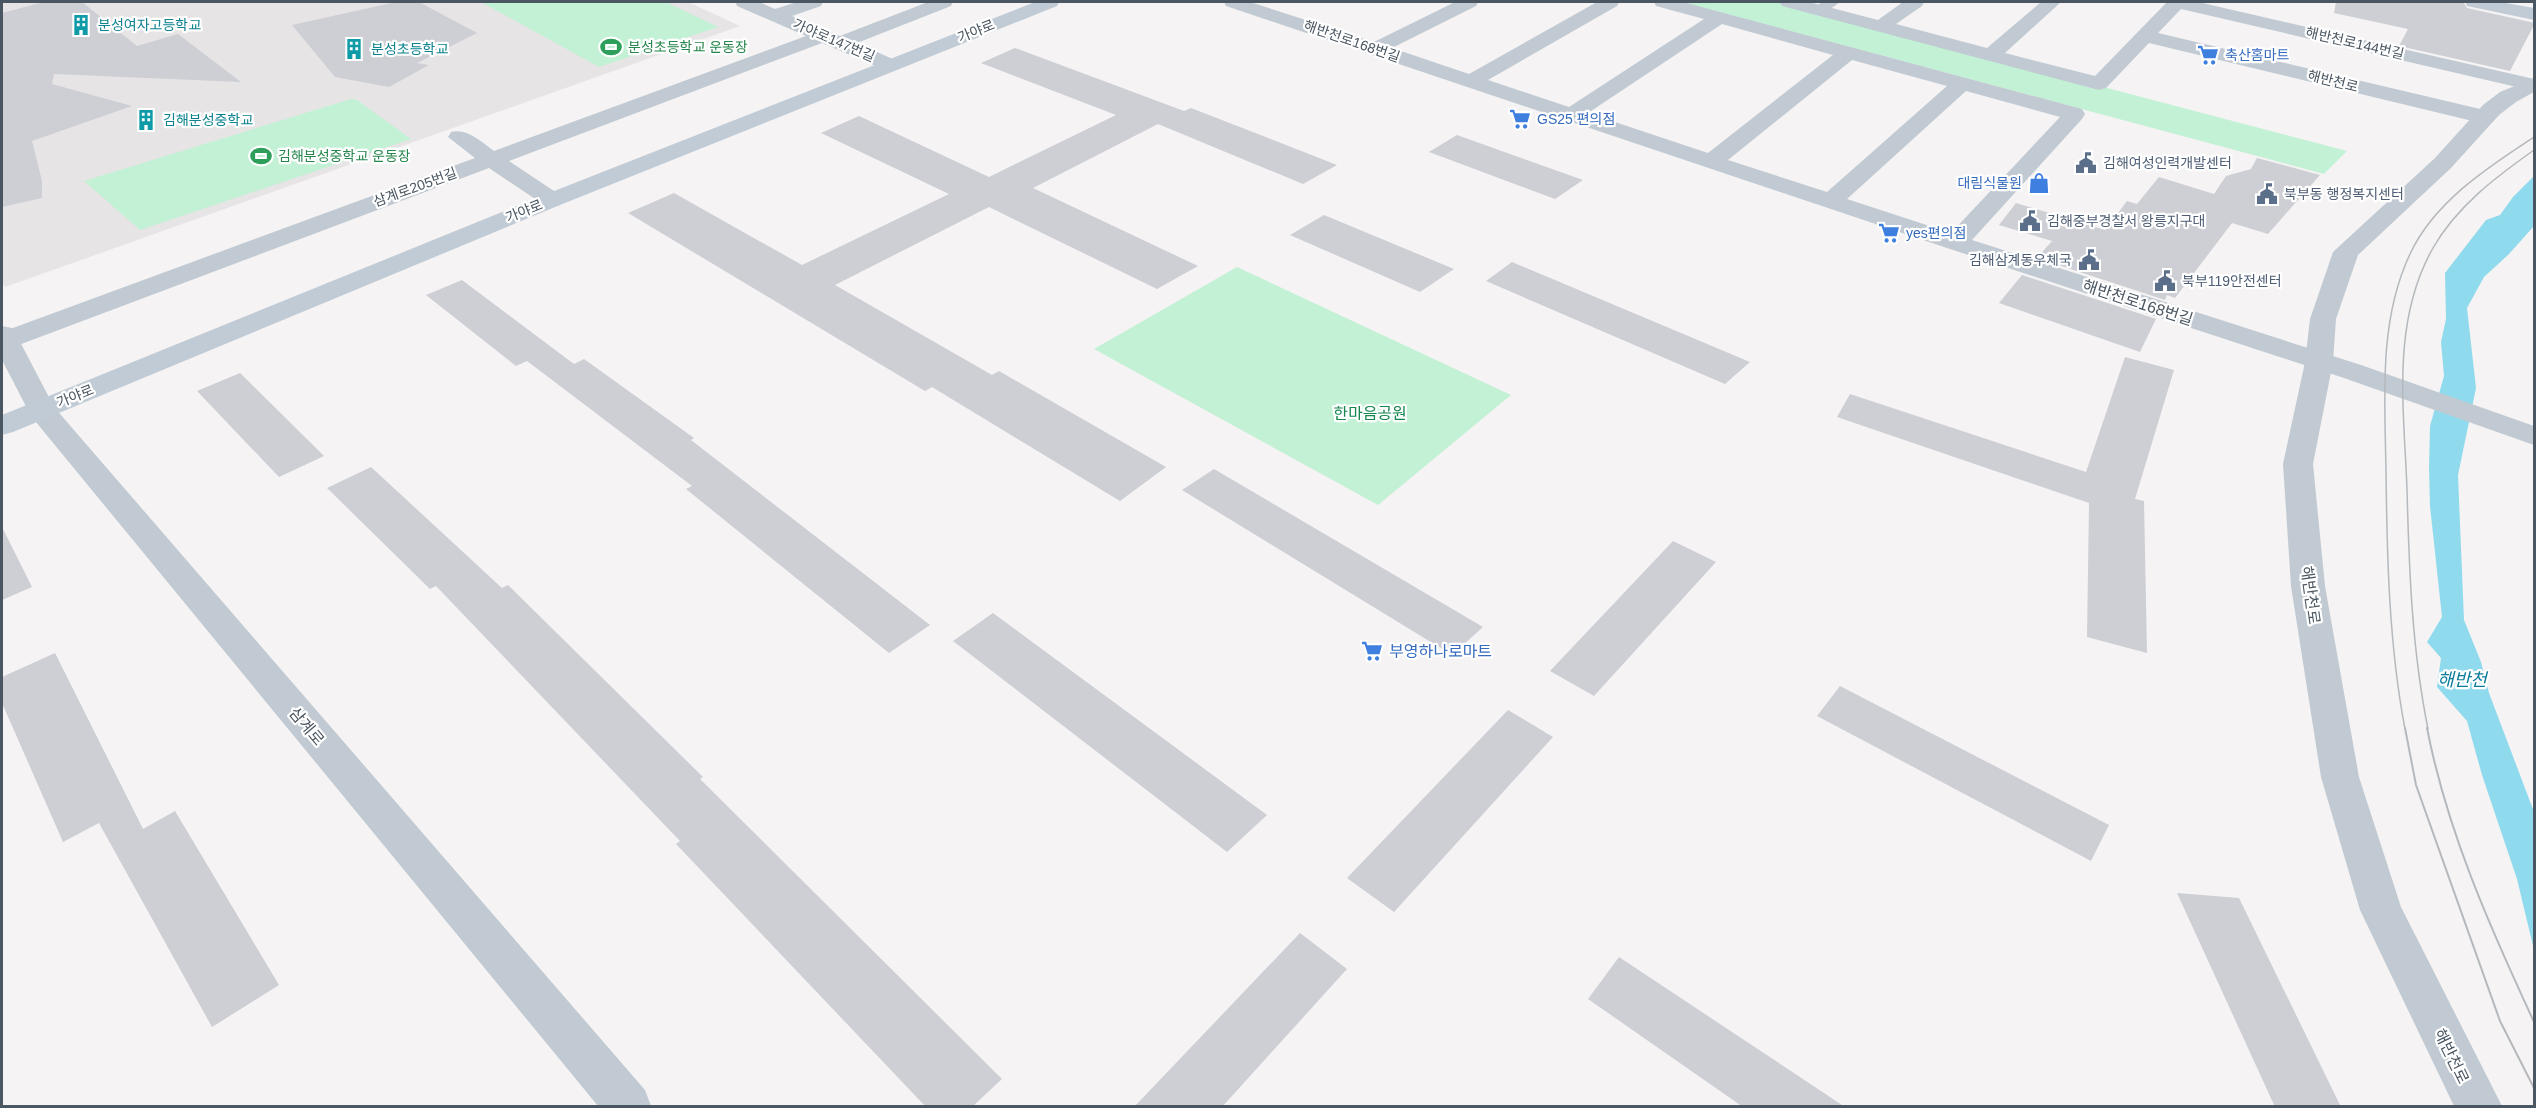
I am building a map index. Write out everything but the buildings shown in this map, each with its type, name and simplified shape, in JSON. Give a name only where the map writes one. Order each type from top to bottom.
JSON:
[{"type":"main road","name":"가야로","points":[[2,426],[552,200],[1050,2]]},
{"type":"main road","points":[[2474,2],[2535,15]]},
{"type":"street","name":"가야로147번길","points":[[744,2],[890,65]]},
{"type":"street","points":[[775,15],[814,2]]},
{"type":"street","name":"삼계로205번길","points":[[4,337],[489,159],[831,39],[944,2]]},
{"type":"street","name":"해반천로168번길","points":[[1233,2],[1956,243],[2351,371],[2535,436]]},
{"type":"street","points":[[1273,14],[1300,2]]},
{"type":"street","points":[[1376,49],[1468,2]]},
{"type":"street","points":[[1471,81],[1610,2]]},
{"type":"street","points":[[1663,2],[2074,114],[1956,243]]},
{"type":"street","points":[[1789,2],[1826,6],[1881,26],[1991,55],[2052,2]]},
{"type":"street","points":[[1881,26],[1915,2]]},
{"type":"street","name":"해반천로144번길","points":[[1991,55],[2099,84],[2177,2],[2533,84]]},
{"type":"street","points":[[1572,114],[1720,17]]},
{"type":"street","name":"해반천로","points":[[2146,36],[2485,117]]},
{"type":"street","points":[[1711,162],[1848,53]]},
{"type":"street","points":[[1831,201],[1962,84]]},
{"type":"street","name":"해반천로","points":[[2478,1107],[2381,910],[2340,777],[2308,586],[2298,464],[2319,362],[2323,319],[2346,252],[2443,163],[2485,117],[2508,97],[2533,84]]},
{"type":"street","points":[[459,137],[552,200]]},
{"type":"street","name":"삼계로","points":[[4,337],[41,410],[628,1107]]},
{"type":"shaded area","points":[[2,2],[688,2],[740,26],[5,287],[2,283]]},
{"type":"green space","name":"분성초등학교 운동장","points":[[481,2],[666,2],[718,27],[599,67]]},
{"type":"green space","points":[[1682,2],[1780,2],[2347,151],[2324,174]]},
{"type":"green space","name":"김해분성중학교 운동장","points":[[351,99],[357,100],[411,139],[140,230],[84,181]]},
{"type":"green space","name":"한마음공원","points":[[1237,267],[1511,395],[1378,505],[1094,349]]},
{"type":"water","name":"해반천","points":[[2534,176],[2534,226],[2484,277],[2467,308],[2476,388],[2458,475],[2464,620],[2534,812],[2534,950],[2517,879],[2482,775],[2467,721],[2437,687],[2441,658],[2427,642],[2442,617],[2430,506],[2429,468],[2430,426],[2444,376],[2441,342],[2446,319],[2445,273],[2486,220],[2500,215],[2513,197]]},
{"type":"tram line","points":[[2405,729],[2395,666],[2387,537],[2385,389],[2388,334],[2393,306],[2410,254],[2420,235],[2433,218],[2481,173],[2534,137]]},
{"type":"tram line","points":[[2428,729],[2418,669],[2412,609],[2404,428],[2403,366],[2411,305],[2420,276],[2433,248],[2454,219],[2478,193],[2534,150]]},
{"type":"tram line","points":[[2405,728],[2416,785],[2500,1021],[2534,1088]]},
{"type":"tram line","points":[[2427,728],[2458,841],[2486,914],[2534,1022]]},
{"type":"place","name":"분성여자고등학교","points":[[81,25]]},
{"type":"place","name":"분성초등학교 운동장","points":[[611,47]]},
{"type":"place","name":"분성초등학교","points":[[354,49]]},
{"type":"place","name":"축산홈마트","points":[[2208,55]]},
{"type":"place","name":"GS25 편의점","points":[[1520,119]]},
{"type":"place","name":"김해분성중학교","points":[[146,120]]},
{"type":"place","name":"김해분성중학교 운동장","points":[[261,156]]},
{"type":"place","name":"김해여성인력개발센터","points":[[2086,163]]},
{"type":"place","name":"대림식물원","points":[[2039,183]]},
{"type":"place","name":"북부동 행정복지센터","points":[[2267,194]]},
{"type":"place","name":"김해중부경찰서 왕릉지구대","points":[[2030,221]]},
{"type":"place","name":"yes편의점","points":[[1889,233]]},
{"type":"place","name":"김해삼계동우체국","points":[[2089,260]]},
{"type":"place","name":"북부119안전센터","points":[[2165,281]]},
{"type":"place","name":"부영하나로마트","points":[[1372,651]]}]
